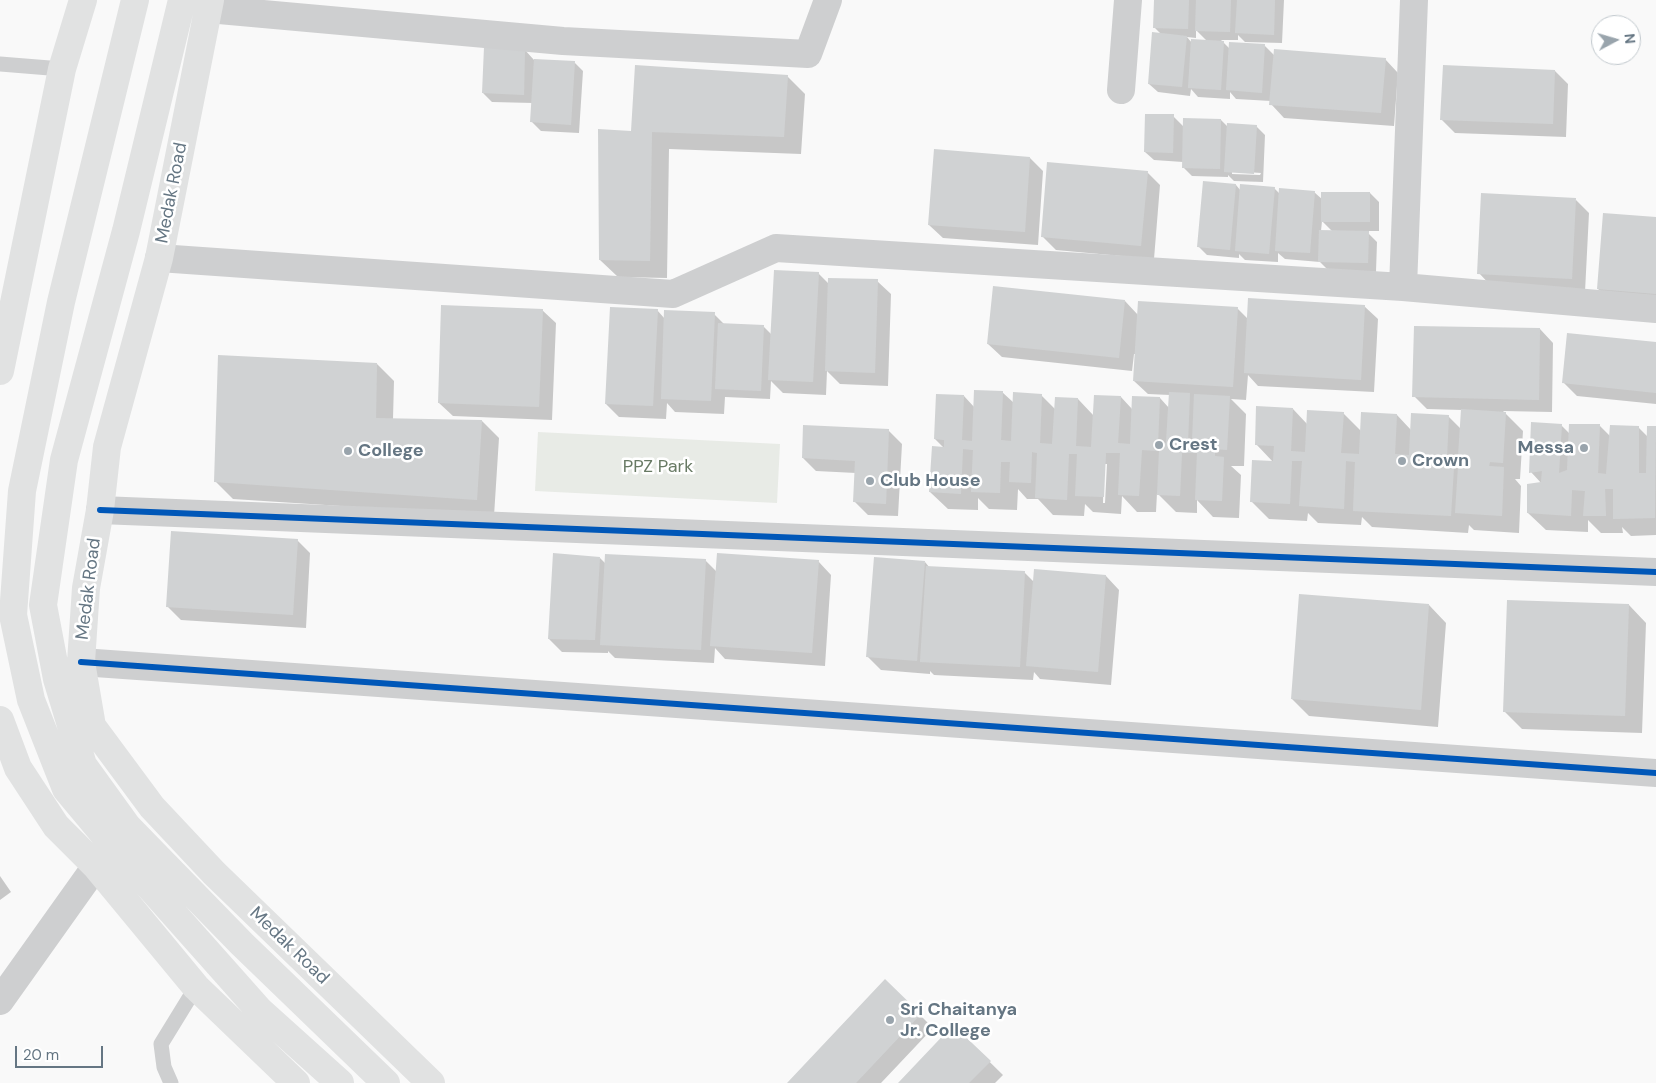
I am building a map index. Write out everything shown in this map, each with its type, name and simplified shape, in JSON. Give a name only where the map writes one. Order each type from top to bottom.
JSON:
[{"type":"main road","points":[[0,371],[62,70],[83,0]]},
{"type":"main road","points":[[135,0],[61,302],[22,490],[12,615],[31,700],[66,789],[116,850],[260,1011],[340,1083]]},
{"type":"main road","points":[[182,0],[126,232],[64,460],[43,605],[55,670],[83,765],[127,826],[242,944],[386,1083]]},
{"type":"main road","name":"Medak Road","points":[[209,5],[159,258],[107,447],[100,510],[86,588],[81,662],[92,726],[152,806],[214,873],[431,1083]]},
{"type":"main road","points":[[0,720],[18,768],[56,826],[96,866],[196,987],[296,1083]]},
{"type":"street","points":[[209,5],[563,41],[808,54],[828,0]]},
{"type":"street","points":[[1121,90],[1128,0]]},
{"type":"street","points":[[1403,287],[1414,0]]},
{"type":"street","points":[[159,258],[673,294],[776,248],[1403,287],[1656,309]]},
{"type":"street","points":[[100,510],[1656,572]]},
{"type":"street","points":[[81,662],[1656,774]]},
{"type":"street","points":[[0,1001],[96,866]]},
{"type":"lane","points":[[0,64],[62,70]]},
{"type":"lane","points":[[171,1083],[164,1066],[161,1044],[196,987]]},
{"type":"green space","name":"PPZ Park","points":[[538,432],[780,444],[777,503],[535,491]]},
{"type":"building","points":[[1154,0],[1189,0],[1188,29],[1153,28]]},
{"type":"building","points":[[1196,0],[1231,0],[1230,32],[1195,31]]},
{"type":"building","points":[[1237,0],[1275,0],[1274,35],[1235,33]]},
{"type":"building","points":[[1152,32],[1187,36],[1182,87],[1148,84]]},
{"type":"building","points":[[1191,39],[1224,41],[1221,90],[1188,88]]},
{"type":"building","points":[[1229,42],[1265,44],[1262,93],[1226,90]]},
{"type":"building","points":[[484,47],[525,49],[524,95],[482,93]]},
{"type":"building","points":[[1274,49],[1386,58],[1381,113],[1269,105]]},
{"type":"building","points":[[534,59],[575,61],[571,125],[530,122]]},
{"type":"building","points":[[635,65],[788,75],[784,137],[652,132],[650,261],[599,260],[598,129],[631,131]]},
{"type":"building","points":[[1443,65],[1555,70],[1553,124],[1440,120]]},
{"type":"building","points":[[1145,114],[1174,114],[1173,153],[1144,152]]},
{"type":"building","points":[[1183,118],[1221,119],[1220,169],[1182,168]]},
{"type":"building","points":[[1227,123],[1257,125],[1254,174],[1224,172]]},
{"type":"building","points":[[934,149],[1030,157],[1025,232],[928,225]]},
{"type":"building","points":[[1047,162],[1148,171],[1141,246],[1041,237]]},
{"type":"building","points":[[1203,181],[1236,184],[1230,250],[1197,247]]},
{"type":"building","points":[[1240,184],[1275,187],[1269,254],[1235,251]]},
{"type":"building","points":[[1279,188],[1315,191],[1310,253],[1275,251]]},
{"type":"building","points":[[1321,192],[1370,192],[1370,222],[1321,222]]},
{"type":"building","points":[[1481,193],[1576,198],[1572,279],[1477,274]]},
{"type":"building","points":[[1603,213],[1656,217],[1656,294],[1597,289]]},
{"type":"building","points":[[1319,230],[1369,231],[1368,263],[1318,262]]},
{"type":"building","points":[[774,270],[819,272],[813,382],[768,380]]},
{"type":"building","points":[[828,278],[878,279],[875,373],[825,371]]},
{"type":"building","points":[[993,286],[1125,300],[1119,358],[987,344]]},
{"type":"building","points":[[1248,298],[1365,305],[1361,380],[1244,373]]},
{"type":"building","points":[[1138,301],[1238,307],[1233,387],[1133,381]]},
{"type":"building","points":[[441,305],[543,309],[539,407],[438,403]]},
{"type":"building","points":[[610,307],[658,309],[653,406],[605,404]]},
{"type":"building","points":[[664,310],[715,312],[711,401],[661,399]]},
{"type":"building","points":[[718,323],[764,325],[761,391],[715,389]]},
{"type":"building","points":[[1414,326],[1540,328],[1539,400],[1412,397]]},
{"type":"building","points":[[1567,333],[1656,342],[1656,393],[1562,383]]},
{"type":"building","name":"College","points":[[218,355],[377,363],[376,418],[482,420],[477,500],[214,482]]},
{"type":"building","name":"Crest","points":[[974,390],[1003,391],[1001,440],[1011,441],[1013,392],[1042,394],[1040,443],[1052,444],[1055,397],[1078,398],[1076,446],[1091,447],[1094,395],[1121,396],[1118,443],[1130,444],[1132,396],[1160,397],[1158,444],[1166,443],[1169,392],[1190,393],[1188,442],[1192,442],[1194,394],[1230,396],[1227,450],[1215,449],[1215,456],[1224,457],[1222,501],[1195,500],[1197,453],[1182,453],[1180,496],[1157,495],[1159,451],[1142,450],[1139,496],[1118,495],[1120,453],[1106,453],[1104,497],[1075,496],[1077,454],[1069,454],[1067,500],[1035,498],[1037,453],[1032,452],[1031,483],[1009,482],[1010,462],[1001,462],[1000,493],[971,492],[973,450],[963,449],[961,494],[929,492],[932,446],[944,447],[944,440],[934,439],[936,394],[964,395],[962,440],[972,441]]},
{"type":"building","name":"Crown","points":[[1256,406],[1293,408],[1291,451],[1305,452],[1307,410],[1344,412],[1341,453],[1359,454],[1361,412],[1397,414],[1395,454],[1409,455],[1411,413],[1449,415],[1447,456],[1458,457],[1461,409],[1506,412],[1503,463],[1490,462],[1489,466],[1504,467],[1502,516],[1455,513],[1458,467],[1454,467],[1451,516],[1353,511],[1355,462],[1346,461],[1344,509],[1299,506],[1302,461],[1292,461],[1290,504],[1250,502],[1252,460],[1273,461],[1274,446],[1255,445]]},
{"type":"building","name":"Messa","points":[[1531,422],[1562,424],[1559,473],[1567,470],[1569,424],[1600,424],[1598,473],[1606,474],[1610,425],[1639,426],[1639,473],[1646,473],[1647,426],[1656,426],[1655,518],[1613,519],[1613,489],[1605,489],[1606,516],[1583,516],[1585,491],[1572,490],[1571,516],[1527,513],[1527,484],[1541,482],[1542,471],[1529,473]]},
{"type":"building","name":"Club House","points":[[803,425],[889,429],[886,504],[853,502],[855,461],[802,458]]},
{"type":"building","points":[[171,531],[298,539],[293,615],[166,607]]},
{"type":"building","points":[[553,553],[600,557],[595,640],[548,639]]},
{"type":"building","points":[[717,553],[819,560],[812,653],[710,646]]},
{"type":"building","points":[[605,554],[706,559],[701,650],[600,645]]},
{"type":"building","points":[[874,557],[925,561],[917,661],[866,657]]},
{"type":"building","points":[[926,566],[1025,571],[1020,667],[920,662]]},
{"type":"building","points":[[1034,569],[1106,575],[1098,672],[1026,666]]},
{"type":"building","points":[[1299,594],[1429,604],[1421,710],[1291,699]]},
{"type":"building","points":[[1507,600],[1629,604],[1625,716],[1503,712]]},
{"type":"building","points":[[885,979],[921,1014],[856,1083],[787,1083]]},
{"type":"building","points":[[953,1025],[991,1061],[969,1083],[898,1083]]},
{"type":"cycle path","points":[[100,510],[1656,572]]},
{"type":"cycle path","points":[[81,662],[1656,773]]},
{"type":"place","name":"Crest","points":[[1159,445]]},
{"type":"place","name":"Messa","points":[[1584,448]]},
{"type":"place","name":"College","points":[[348,451]]},
{"type":"place","name":"Crown","points":[[1402,461]]},
{"type":"place","name":"Club House","points":[[870,481]]},
{"type":"place","name":"Sri Chaitanya Jr. College","points":[[890,1020]]}]
